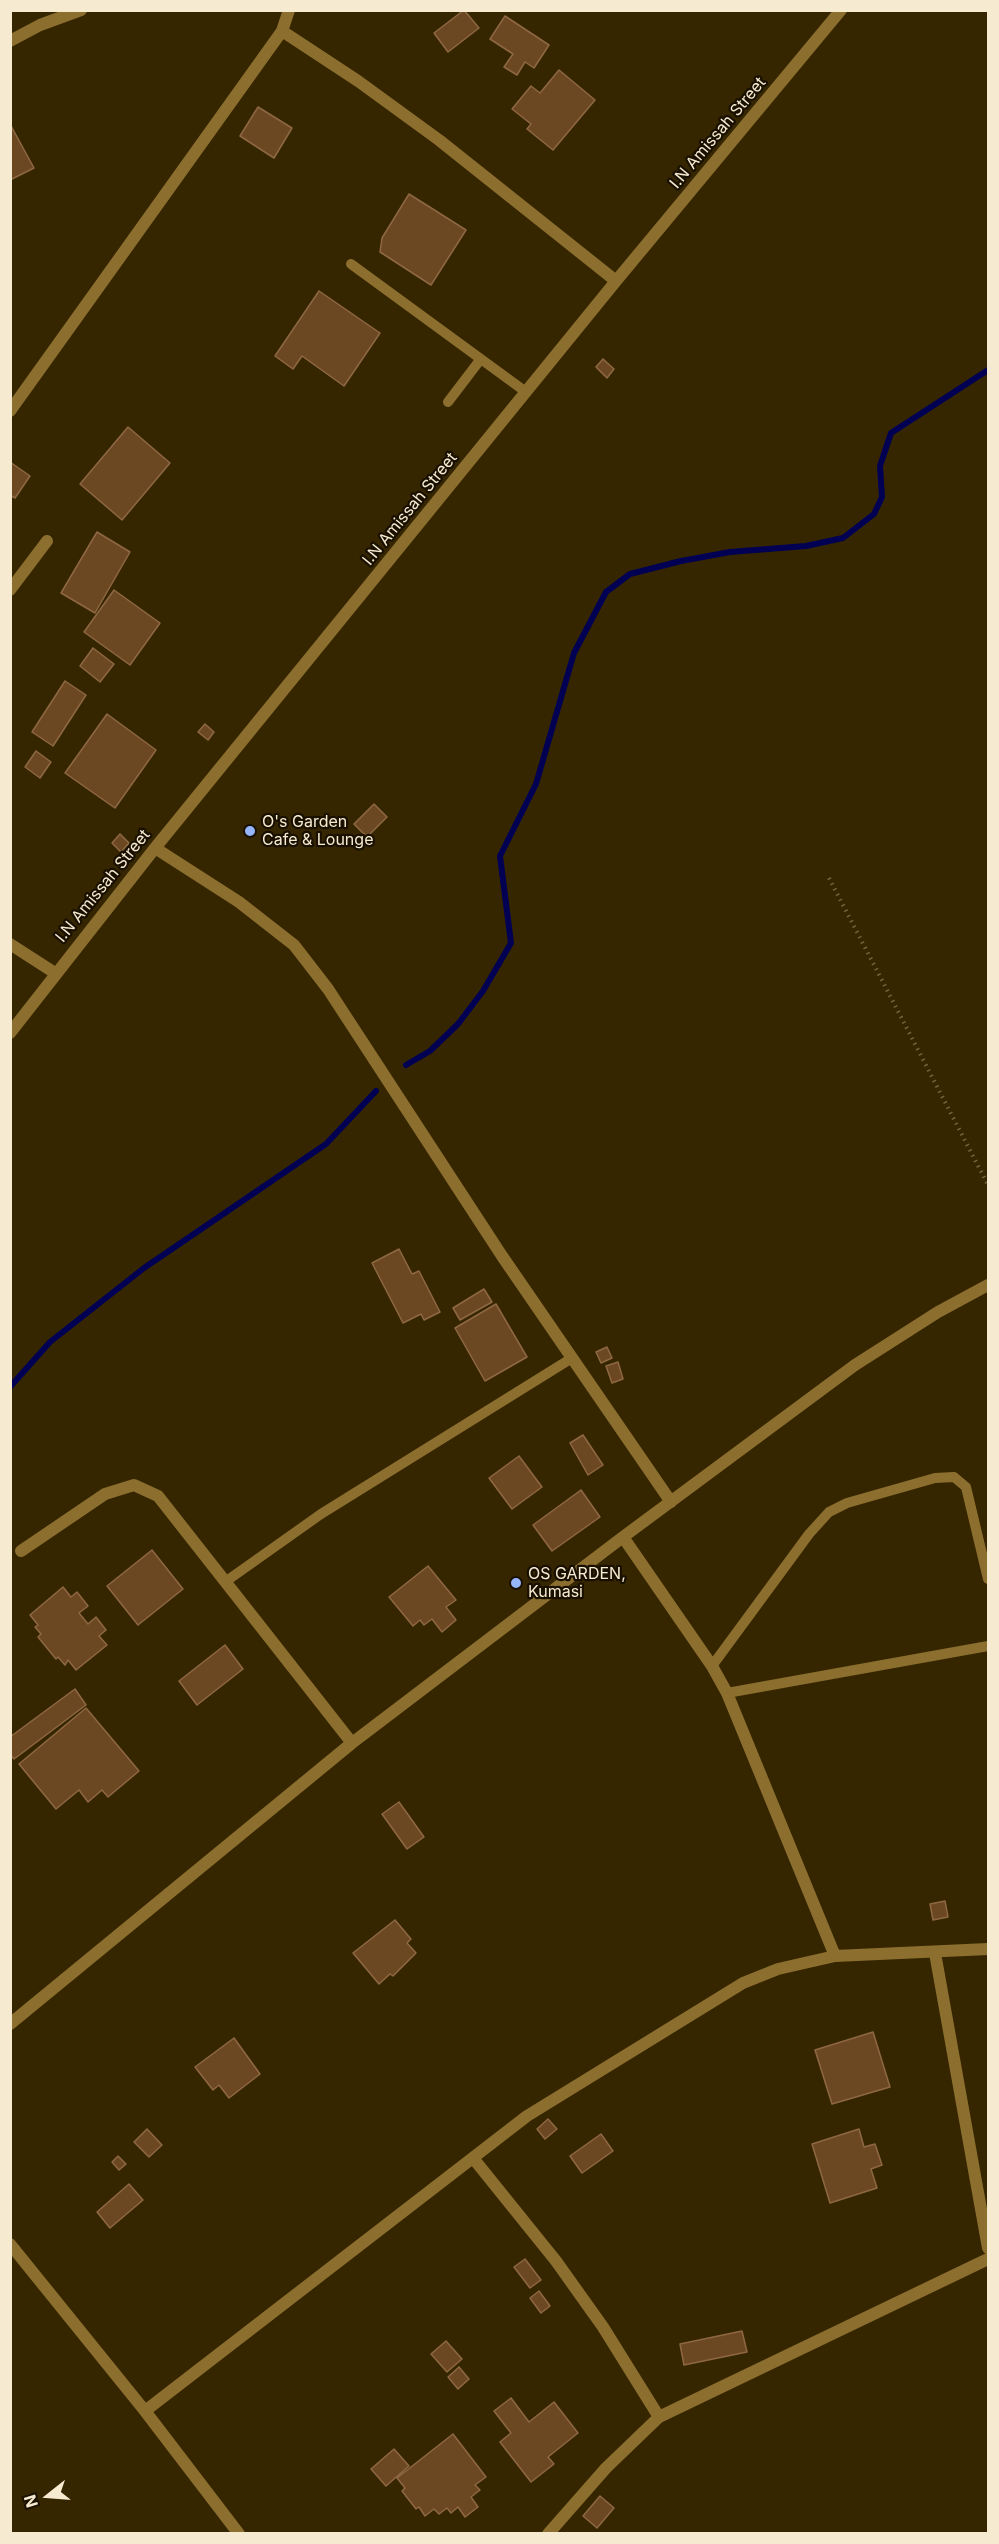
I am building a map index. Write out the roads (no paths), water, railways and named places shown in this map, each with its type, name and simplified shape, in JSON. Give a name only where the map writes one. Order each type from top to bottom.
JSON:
[{"type":"street","points":[[10,41],[40,25],[81,10]]},
{"type":"street","points":[[10,411],[282,31],[290,10]]},
{"type":"street","name":"I.N Amissah Street","points":[[10,1033],[155,848],[616,281],[841,10]]},
{"type":"street","points":[[282,31],[358,81],[439,140],[616,281]]},
{"type":"street","points":[[10,590],[47,541]]},
{"type":"street","points":[[155,848],[239,902],[294,945],[328,989],[502,1256],[671,1502]]},
{"type":"street","points":[[10,944],[55,973]]},
{"type":"street","points":[[10,2024],[352,1743],[623,1537],[855,1365],[938,1312],[988,1285]]},
{"type":"street","points":[[21,1551],[105,1494],[134,1485],[158,1496],[352,1743]]},
{"type":"street","points":[[623,1537],[712,1666],[727,1693],[835,1956]]},
{"type":"street","points":[[145,2410],[527,2116],[743,1983],[778,1969],[835,1956],[988,1949]]},
{"type":"street","points":[[935,1953],[988,2248]]},
{"type":"street","points":[[472,2158],[589,2308],[659,2417]]},
{"type":"street","points":[[10,2244],[145,2410],[239,2534]]},
{"type":"street","points":[[548,2534],[606,2468],[659,2417],[988,2259]]},
{"type":"lane","points":[[351,264],[526,392]]},
{"type":"lane","points":[[448,402],[480,360]]},
{"type":"lane","points":[[225,1582],[321,1514],[572,1358]]},
{"type":"lane","points":[[712,1666],[809,1534],[829,1512],[847,1503],[935,1478],[954,1477],[966,1487],[988,1579]]},
{"type":"lane","points":[[727,1693],[988,1646]]},
{"type":"waterway","points":[[406,1065],[430,1051],[458,1024],[483,991],[511,943],[500,856],[536,784],[574,653],[606,592],[630,574],[681,561],[730,552],[806,546],[843,538],[874,514],[882,497],[880,466],[891,433],[988,370]]},
{"type":"waterway","points":[[10,1387],[50,1342],[144,1268],[326,1144],[376,1091]]},
{"type":"place","name":"O's Garden Cafe & Lounge","points":[[250,831]]},
{"type":"place","name":"OS GARDEN, Kumasi","points":[[516,1583]]}]
